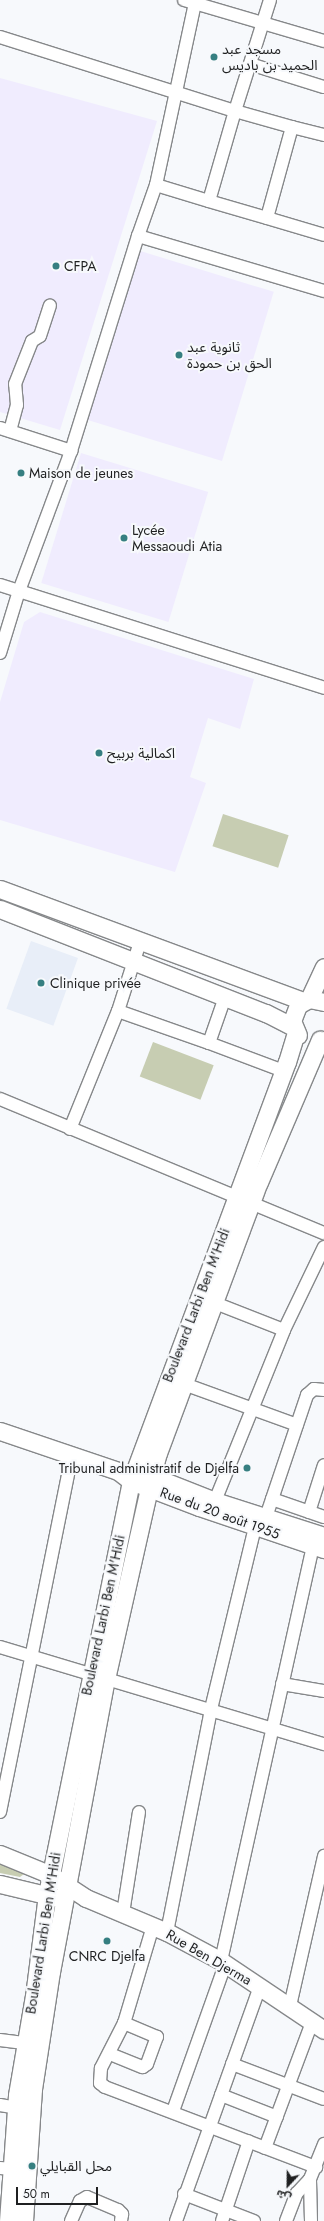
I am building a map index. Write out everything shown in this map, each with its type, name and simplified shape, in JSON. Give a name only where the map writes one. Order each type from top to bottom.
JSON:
[{"type":"main road","points":[[0,889],[140,942],[312,1001],[324,967]]},
{"type":"main road","points":[[0,909],[225,997],[294,1030],[306,1040],[322,1038]]},
{"type":"main road","name":"Boulevard Larbi Ben M'Hidi","points":[[8,2221],[6,2168],[8,2106],[34,1996],[47,1894],[51,1875],[99,1677],[128,1474],[244,1201],[284,1071],[294,1030],[294,1010],[312,1001]]},
{"type":"main road","points":[[24,2221],[33,2089],[99,1677],[150,1482],[184,1384],[215,1303],[244,1201],[322,1038]]},
{"type":"main road","name":"Rue du 20 août 1955","points":[[0,1431],[260,1519]]},
{"type":"main road","name":"Rue du 20 août 1955","points":[[150,1482],[215,1501],[320,1544]]},
{"type":"main road","points":[[0,1854],[51,1875],[65,1892]]},
{"type":"main road","points":[[0,1884],[47,1894],[65,1892]]},
{"type":"main road","name":"Rue Ben Djerma","points":[[65,1892],[86,1898],[160,1929],[223,1963],[318,2026]]},
{"type":"street","points":[[209,201],[235,111],[270,0]]},
{"type":"street","points":[[0,653],[19,591],[71,451],[138,236],[156,185],[177,94],[190,2],[324,41]]},
{"type":"street","points":[[0,37],[177,94],[324,135]]},
{"type":"street","points":[[250,64],[324,87]]},
{"type":"street","points":[[267,218],[292,126]]},
{"type":"street","points":[[156,185],[324,235]]},
{"type":"street","points":[[138,236],[324,291]]},
{"type":"street","points":[[50,306],[40,336],[32,341],[15,384],[17,405],[5,430],[71,451]]},
{"type":"street","points":[[0,585],[324,688]]},
{"type":"street","points":[[70,1130],[118,1011],[140,942]]},
{"type":"street","points":[[209,1043],[225,997]]},
{"type":"street","points":[[118,1011],[284,1071]]},
{"type":"street","points":[[0,1099],[70,1130],[324,1233]]},
{"type":"street","points":[[215,1501],[284,1330],[324,1247]]},
{"type":"street","points":[[215,1303],[284,1330]]},
{"type":"street","points":[[184,1384],[297,1425]]},
{"type":"street","points":[[316,2167],[210,2125],[105,2087],[100,2083],[101,2068],[110,2054],[124,2023],[160,1929],[211,1709],[260,1519],[272,1499],[307,1395],[314,1389],[324,1390]]},
{"type":"street","points":[[0,1812],[72,1456]]},
{"type":"street","points":[[309,1512],[324,1465]]},
{"type":"street","points":[[272,1499],[324,1517]]},
{"type":"street","points":[[173,2111],[223,1963],[282,1684],[320,1544]]},
{"type":"street","points":[[0,1648],[32,1656],[211,1709],[324,1744]]},
{"type":"street","points":[[282,1684],[324,1691]]},
{"type":"street","points":[[123,1913],[139,1812]]},
{"type":"street","points":[[290,2006],[324,1856]]},
{"type":"street","points":[[176,2221],[184,2194],[260,1987]]},
{"type":"street","points":[[110,2054],[143,2067],[147,2064],[157,2037],[124,2023]]},
{"type":"street","points":[[266,2148],[289,2085],[318,2026]]},
{"type":"street","points":[[0,2040],[24,2043]]},
{"type":"street","points":[[232,2064],[324,2099]]},
{"type":"street","points":[[221,2095],[277,2117]]},
{"type":"street","points":[[223,2215],[249,2141]]},
{"type":"street","points":[[286,2221],[297,2193],[310,2179],[316,2167],[324,2144]]},
{"type":"street","points":[[310,2179],[311,2221]]},
{"type":"street","points":[[184,2194],[223,2215],[254,2221]]},
{"type":"street","points":[[71,2221],[80,2201],[87,2197],[118,2210],[122,2214],[121,2221]]},
{"type":"shaded area","name":"CFPA","points":[[0,78],[157,121],[60,430],[0,412]]},
{"type":"shaded area","name":"ثانوية عبد الحق بن حمودة","points":[[137,250],[274,292],[222,461],[85,419]]},
{"type":"shaded area","name":"Lycée Messaoudi Atia","points":[[81,453],[208,492],[168,622],[41,583]]},
{"type":"shaded area","name":"اكمالية بربيح","points":[[40,612],[254,679],[240,729],[208,718],[190,777],[206,783],[175,872],[0,820],[0,702],[24,622]]},
{"type":"shaded area","name":"Clinique privée","points":[[31,941],[78,958],[53,1026],[6,1009]]},
{"type":"green space","points":[[223,814],[289,835],[278,868],[212,846]]},
{"type":"green space","points":[[153,1042],[214,1065],[200,1100],[140,1077]]},
{"type":"green space","points":[[0,1860],[23,1870],[24,1874],[20,1877],[0,1873]]},
{"type":"place","name":"مسجد عبد الحميد بن باديس","points":[[214,57]]},
{"type":"place","name":"CFPA","points":[[56,266]]},
{"type":"place","name":"ثانوية عبد الحق بن حمودة","points":[[179,355]]},
{"type":"place","name":"Maison de jeunes","points":[[21,473]]},
{"type":"place","name":"Lycée Messaoudi Atia","points":[[124,538]]},
{"type":"place","name":"اكمالية بربيح","points":[[99,753]]},
{"type":"place","name":"Clinique privée","points":[[41,983]]},
{"type":"place","name":"Tribunal administratif de Djelfa","points":[[247,1468]]},
{"type":"place","name":"CNRC Djelfa","points":[[107,1941]]},
{"type":"place","name":"محل القبايلي","points":[[32,2166]]}]
